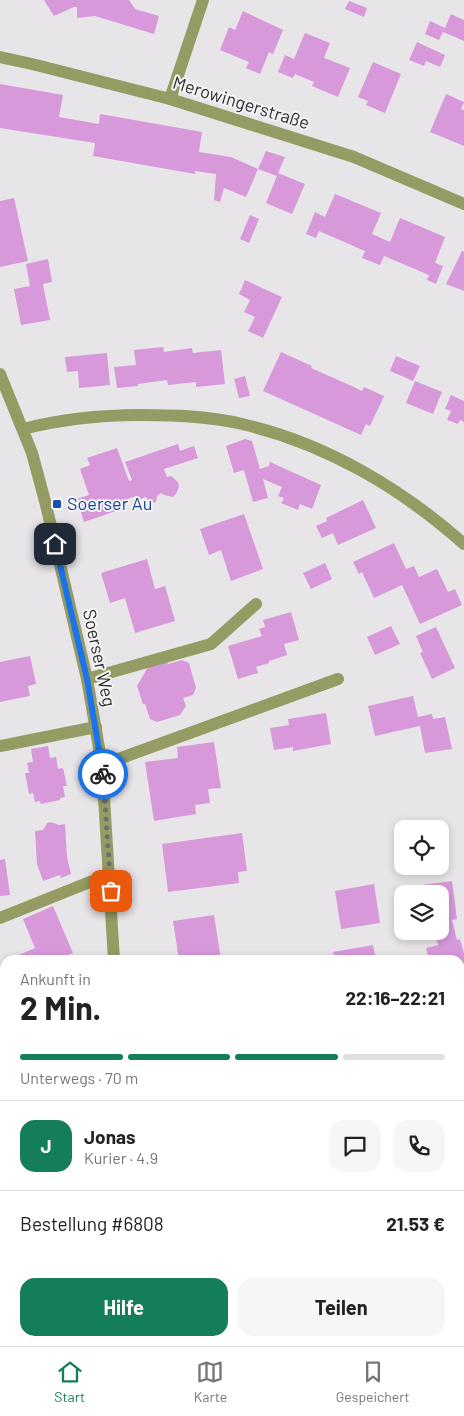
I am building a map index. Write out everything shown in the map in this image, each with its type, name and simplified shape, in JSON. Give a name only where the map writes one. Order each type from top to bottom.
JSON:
[{"type":"street","points":[[170,99],[203,0]]},
{"type":"street","name":"Merowingerstraße","points":[[0,57],[170,99],[354,157],[464,204]]},
{"type":"street","name":"Soerser Weg","points":[[0,374],[32,453],[87,679],[102,765],[114,955]]},
{"type":"street","points":[[23,429],[72,419],[124,416],[182,416],[240,424],[278,434],[326,453],[369,474],[445,527],[464,544]]},
{"type":"street","points":[[87,679],[211,644],[256,604]]},
{"type":"street","points":[[102,765],[338,678]]},
{"type":"street","points":[[0,746],[96,727]]},
{"type":"street","points":[[0,918],[110,874]]},
{"type":"building","points":[[44,0],[129,0],[135,9],[159,16],[154,34],[95,16],[77,18],[77,7],[54,16]]},
{"type":"building","points":[[349,1],[367,8],[364,17],[345,9]]},
{"type":"building","points":[[243,11],[283,30],[273,54],[269,52],[260,74],[246,68],[249,62],[220,50],[229,27],[235,30]]},
{"type":"building","points":[[451,14],[464,20],[464,41],[443,32],[439,40],[425,34],[430,21],[445,28]]},
{"type":"building","points":[[305,33],[330,43],[324,58],[350,68],[338,97],[312,86],[314,82],[295,74],[293,78],[278,72],[285,55],[294,59]]},
{"type":"building","points":[[417,42],[445,55],[440,67],[426,61],[424,66],[409,60]]},
{"type":"building","points":[[373,62],[401,74],[385,113],[366,105],[368,101],[358,97]]},
{"type":"building","points":[[0,84],[63,95],[59,117],[99,124],[100,114],[202,132],[199,152],[231,157],[258,169],[246,197],[224,188],[220,202],[214,200],[216,174],[195,171],[195,174],[93,156],[95,143],[0,128]]},
{"type":"building","points":[[446,94],[464,102],[461,109],[464,110],[464,146],[430,132]]},
{"type":"building","points":[[266,151],[285,157],[278,173],[305,184],[292,214],[266,203],[277,176],[258,169]]},
{"type":"building","points":[[335,194],[381,213],[372,234],[390,242],[400,218],[445,237],[435,263],[443,266],[436,284],[427,280],[429,275],[384,256],[380,265],[362,258],[365,251],[319,231],[316,238],[306,234],[315,212],[325,217]]},
{"type":"building","points":[[14,198],[28,261],[0,267],[0,201]]},
{"type":"building","points":[[250,215],[259,219],[249,243],[240,239]]},
{"type":"building","points":[[462,251],[464,252],[464,291],[446,284]]},
{"type":"building","points":[[48,259],[52,282],[43,284],[50,320],[21,325],[14,289],[30,286],[26,264]]},
{"type":"building","points":[[245,280],[282,297],[263,338],[248,331],[255,317],[244,312],[250,300],[239,294]]},
{"type":"building","points":[[163,347],[164,352],[192,348],[193,353],[221,350],[225,384],[196,387],[196,382],[168,385],[167,380],[117,388],[114,367],[136,365],[134,350]]},
{"type":"building","points":[[281,352],[362,391],[364,387],[384,396],[370,426],[366,424],[361,435],[263,391]]},
{"type":"building","points":[[107,353],[110,385],[79,388],[78,371],[67,372],[65,357]]},
{"type":"building","points":[[396,356],[420,366],[413,381],[390,371]]},
{"type":"building","points":[[245,376],[250,396],[239,398],[234,379]]},
{"type":"building","points":[[415,381],[442,392],[433,414],[406,403]]},
{"type":"building","points":[[451,395],[464,401],[464,422],[460,420],[458,424],[447,420],[451,411],[445,409]]},
{"type":"building","points":[[245,439],[252,441],[260,469],[269,466],[270,462],[321,485],[312,509],[300,504],[298,510],[281,503],[284,498],[278,496],[282,487],[263,479],[268,498],[253,502],[244,470],[234,473],[226,446]]},
{"type":"building","points":[[178,444],[180,451],[194,446],[198,458],[164,469],[167,477],[171,476],[178,482],[179,487],[173,497],[161,493],[157,496],[156,502],[150,504],[146,497],[137,500],[136,496],[114,504],[116,511],[84,522],[77,499],[89,495],[80,469],[90,465],[87,458],[117,448],[129,481],[132,480],[125,462]]},
{"type":"building","points":[[363,500],[376,528],[338,545],[333,533],[322,538],[316,526],[327,521],[326,518]]},
{"type":"building","points":[[244,514],[263,569],[231,581],[221,550],[209,555],[200,529]]},
{"type":"building","points":[[394,543],[406,569],[414,566],[419,577],[437,569],[448,592],[455,589],[462,605],[420,624],[402,585],[374,598],[362,572],[359,574],[353,562]]},
{"type":"building","points":[[147,559],[155,589],[165,586],[175,621],[135,633],[125,598],[110,603],[101,573]]},
{"type":"building","points":[[325,563],[332,579],[311,589],[303,573]]},
{"type":"building","points":[[291,612],[299,640],[284,644],[287,655],[256,667],[258,673],[238,679],[228,646],[262,636],[259,629],[265,627],[263,620]]},
{"type":"building","points":[[391,626],[400,644],[375,655],[367,637]]},
{"type":"building","points":[[436,627],[455,668],[432,679],[420,653],[423,652],[416,636]]},
{"type":"building","points":[[30,656],[36,684],[28,686],[30,696],[0,702],[0,662]]},
{"type":"building","points":[[182,660],[189,663],[196,688],[193,695],[183,698],[186,706],[180,715],[157,722],[150,719],[137,686],[148,667],[167,661],[168,664]]},
{"type":"building","points":[[413,696],[418,717],[432,714],[433,719],[445,717],[452,749],[425,753],[420,726],[375,736],[368,706]]},
{"type":"building","points":[[326,713],[331,744],[293,751],[293,747],[274,750],[270,728],[289,725],[288,719]]},
{"type":"building","points":[[214,742],[221,788],[208,789],[210,803],[195,805],[196,814],[154,821],[145,762],[178,758],[177,747]]},
{"type":"building","points":[[48,746],[50,758],[56,757],[58,769],[63,768],[67,786],[63,786],[65,797],[41,804],[40,801],[35,802],[33,793],[29,794],[25,773],[29,773],[27,763],[33,762],[31,749]]},
{"type":"building","points":[[51,822],[59,825],[65,824],[67,857],[71,874],[61,878],[60,875],[43,881],[37,864],[35,831],[43,830],[47,823]]},
{"type":"building","points":[[242,833],[247,871],[238,872],[239,883],[168,892],[162,844]]},
{"type":"building","points":[[5,859],[10,895],[0,896],[0,860]]},
{"type":"building","points":[[452,881],[457,919],[452,920],[457,940],[460,939],[464,955],[428,955],[426,948],[438,945],[437,940],[449,940],[449,885],[422,885]]},
{"type":"building","points":[[374,884],[380,923],[341,929],[335,891]]},
{"type":"building","points":[[53,906],[73,953],[69,955],[19,955],[35,948],[23,919]]},
{"type":"building","points":[[214,915],[220,955],[178,955],[173,921]]},
{"type":"building","points":[[373,945],[375,955],[334,955],[333,952]]},
{"type":"way so far","points":[[103,774],[111,891]]},
{"type":"place","name":"Soerser Au","points":[[57,504]]},
{"type":"route","points":[[55,544],[87,679],[103,774]]}]
